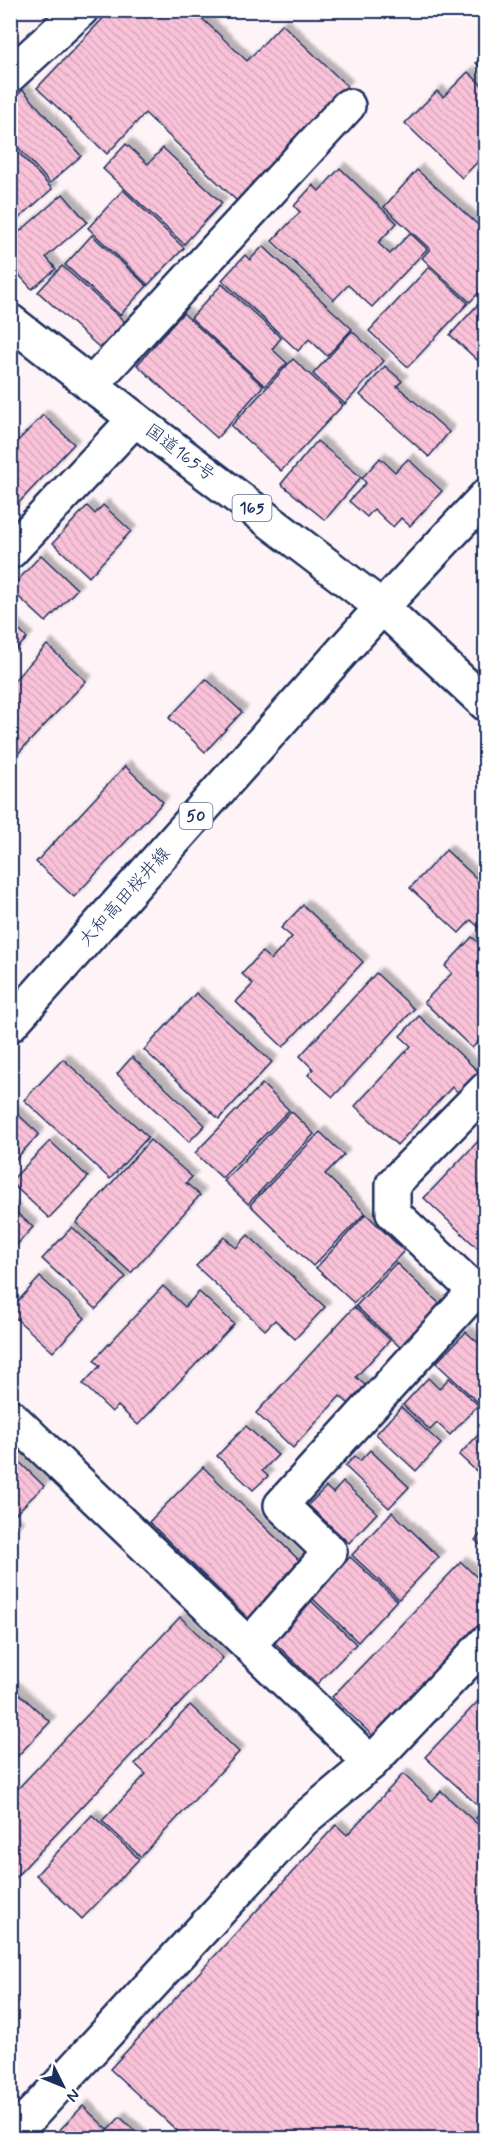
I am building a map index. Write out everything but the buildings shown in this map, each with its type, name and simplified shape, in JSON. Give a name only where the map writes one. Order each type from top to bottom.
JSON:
[{"type":"main road","points":[[10,75],[81,10]]},
{"type":"main road","points":[[91,385],[348,105]]},
{"type":"main road","name":"国道165号","points":[[10,321],[382,607],[486,704]]},
{"type":"main road","points":[[10,552],[135,419]]},
{"type":"main road","name":"大和高田桜井線","points":[[10,1025],[382,607],[486,496]]},
{"type":"main road","points":[[249,1645],[330,1552],[280,1505],[475,1291],[393,1213],[393,1184],[486,1089]]},
{"type":"main road","points":[[10,1416],[371,1762]]},
{"type":"main road","points":[[10,2138],[303,1820],[371,1762],[486,1642]]}]
